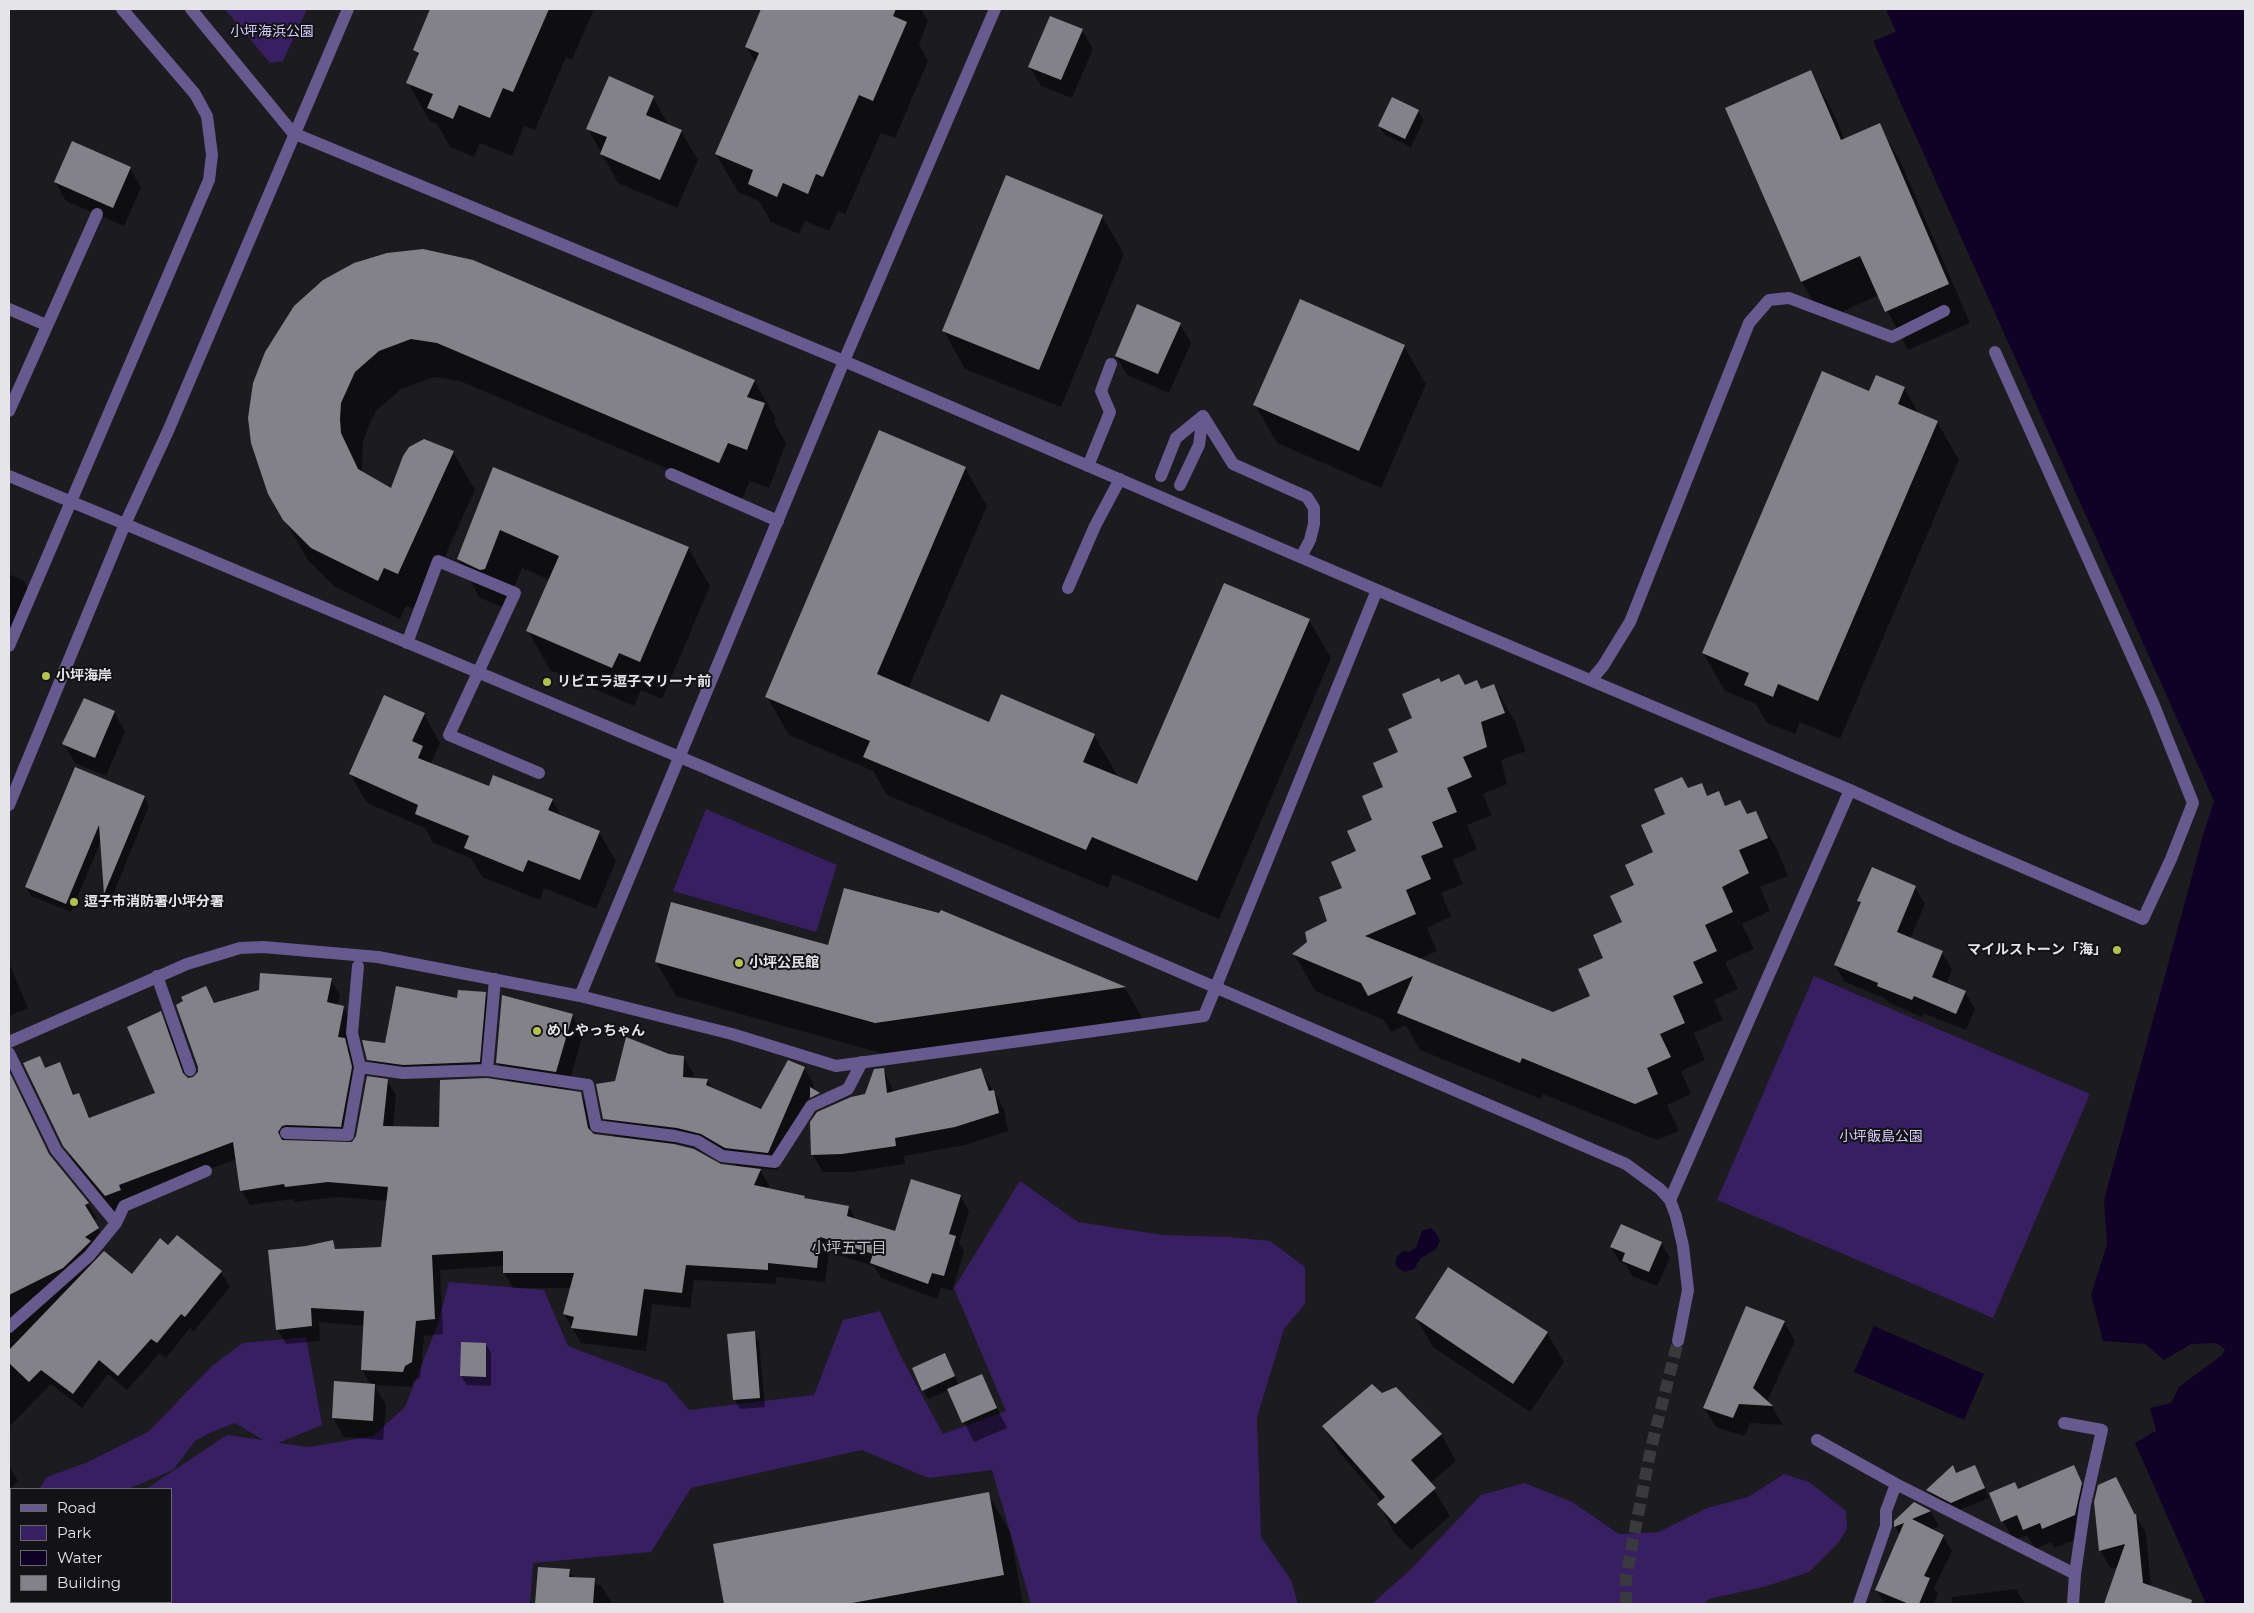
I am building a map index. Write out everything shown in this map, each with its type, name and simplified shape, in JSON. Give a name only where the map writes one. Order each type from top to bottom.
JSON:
[{"type":"street","points":[[9,646],[209,180],[212,156],[207,116],[195,94],[122,9]]},
{"type":"street","points":[[191,9],[293,133],[844,361],[1377,590],[1850,790],[2142,919],[2193,803],[2153,703],[1995,352]]},
{"type":"street","points":[[9,804],[125,524],[168,431],[293,133],[348,9]]},
{"type":"street","points":[[580,996],[844,361],[995,9]]},
{"type":"street","points":[[9,411],[97,214]]},
{"type":"street","points":[[1591,680],[1603,666],[1630,622],[1749,323],[1769,300],[1789,298],[1892,336],[1944,311]]},
{"type":"street","points":[[9,309],[46,325]]},
{"type":"street","points":[[1088,466],[1110,412],[1101,391],[1111,364]]},
{"type":"street","points":[[1161,476],[1176,438],[1203,416]]},
{"type":"street","points":[[1180,484],[1199,444],[1203,416]]},
{"type":"street","points":[[1203,416],[1233,464],[1307,497],[1314,508],[1314,524],[1310,540],[1301,557]]},
{"type":"street","points":[[671,474],[778,521]]},
{"type":"street","points":[[9,476],[679,758],[1626,1164],[1651,1180],[1670,1200],[1683,1246],[1687,1280],[1685,1305],[1678,1341]]},
{"type":"street","points":[[1068,588],[1095,526],[1120,479]]},
{"type":"street","points":[[407,643],[438,560],[515,593],[449,735],[539,773]]},
{"type":"street","points":[[9,1042],[158,976],[240,948],[263,947],[378,957],[580,996],[732,1034],[836,1066],[1204,1016],[1214,987],[1377,590]]},
{"type":"street","points":[[1670,1200],[1850,790]]},
{"type":"street","points":[[286,1133],[348,1135],[360,1066],[352,1033],[358,966]]},
{"type":"street","points":[[158,976],[190,1070]]},
{"type":"street","points":[[487,1070],[495,979]]},
{"type":"street","points":[[9,1053],[56,1150],[116,1223]]},
{"type":"street","points":[[360,1066],[403,1073],[487,1070],[588,1085],[596,1126],[675,1136],[698,1142],[722,1156],[775,1162],[811,1106],[848,1089],[862,1062]]},
{"type":"street","points":[[9,1327],[89,1256],[116,1223],[124,1206],[206,1171]]},
{"type":"street","points":[[2064,1423],[2102,1430],[2086,1505],[2075,1574],[2073,1604]]},
{"type":"street","points":[[1817,1440],[1896,1484],[2075,1574]]},
{"type":"street","points":[[1859,1604],[1886,1526],[1886,1511],[1896,1484]]},
{"type":"green space","name":"小坪海浜公園","points":[[225,9],[307,9],[283,61],[270,63]]},
{"type":"green space","points":[[706,809],[837,865],[816,932],[673,891]]},
{"type":"green space","name":"小坪飯島公園","points":[[1814,976],[2090,1094],[1993,1318],[1717,1200]]},
{"type":"green space","points":[[1020,1181],[1078,1222],[1163,1235],[1229,1237],[1270,1241],[1305,1267],[1305,1304],[1284,1329],[1257,1417],[1261,1537],[1291,1580],[1298,1604],[1031,1604],[992,1470],[928,1478],[862,1450],[691,1488],[651,1552],[533,1563],[530,1604],[9,1604],[9,1520],[10,1603],[172,1603],[172,1488],[148,1488],[227,1435],[263,1440],[235,1423],[209,1433],[195,1441],[173,1470],[130,1488],[40,1488],[47,1477],[88,1462],[149,1431],[213,1365],[243,1343],[306,1337],[322,1425],[278,1443],[309,1447],[373,1436],[405,1407],[437,1326],[449,1282],[544,1290],[568,1346],[666,1383],[689,1410],[814,1395],[843,1320],[880,1311],[900,1355],[943,1434],[1006,1411],[954,1288]]},
{"type":"green space","points":[[1784,1474],[1809,1482],[1846,1511],[1847,1529],[1839,1542],[1809,1572],[1767,1586],[1709,1599],[1705,1604],[1372,1604],[1410,1570],[1481,1495],[1525,1483],[1572,1502],[1619,1534],[1659,1532],[1707,1508],[1748,1497]]},
{"type":"water","points":[[1886,9],[2245,9],[2245,1604],[2206,1604],[2135,1443],[2156,1431],[2150,1408],[2171,1403],[2179,1387],[2222,1355],[2225,1349],[2216,1343],[2191,1344],[2164,1360],[2145,1344],[2103,1341],[2091,1295],[2107,1244],[2104,1200],[2214,801],[1873,41],[1896,32]]},
{"type":"water","points":[[1431,1228],[1437,1234],[1440,1241],[1436,1249],[1421,1258],[1414,1269],[1405,1272],[1399,1269],[1395,1264],[1397,1256],[1403,1251],[1409,1252],[1416,1248],[1422,1231]]},
{"type":"water","points":[[1874,1326],[1984,1374],[1964,1420],[1854,1372]]},
{"type":"building","points":[[430,9],[549,9],[513,92],[503,88],[490,118],[459,105],[453,119],[427,108],[433,94],[406,83],[419,53],[413,50]]},
{"type":"building","points":[[761,9],[896,9],[893,16],[907,22],[873,101],[859,95],[823,177],[816,174],[808,194],[783,183],[777,197],[748,184],[753,170],[715,154],[759,53],[745,47]]},
{"type":"building","points":[[1050,16],[1083,29],[1061,80],[1028,67]]},
{"type":"building","points":[[1811,70],[1841,140],[1880,123],[1949,284],[1885,312],[1860,256],[1801,282],[1725,108]]},
{"type":"building","points":[[609,76],[654,96],[646,115],[682,130],[660,180],[600,154],[607,137],[586,129]]},
{"type":"building","points":[[1392,97],[1419,110],[1405,139],[1378,126]]},
{"type":"building","points":[[72,141],[131,167],[113,208],[54,182]]},
{"type":"building","points":[[1006,175],[1103,215],[1039,370],[942,331]]},
{"type":"building","points":[[423,249],[473,260],[755,380],[747,397],[765,403],[747,450],[728,443],[719,463],[437,343],[411,339],[379,351],[355,372],[341,403],[340,419],[341,433],[358,469],[391,488],[403,456],[409,447],[424,439],[454,451],[398,574],[384,568],[378,581],[311,548],[283,520],[268,494],[251,443],[248,418],[253,383],[265,352],[294,306],[323,280],[354,263],[387,253]]},
{"type":"building","points":[[1300,299],[1405,345],[1359,451],[1253,405]]},
{"type":"building","points":[[1137,304],[1181,323],[1158,374],[1115,356]]},
{"type":"building","points":[[1822,371],[1869,391],[1876,375],[1905,387],[1898,404],[1938,421],[1818,701],[1778,684],[1773,697],[1744,685],[1749,673],[1702,653]]},
{"type":"building","points":[[879,430],[966,467],[877,674],[989,722],[1001,694],[1095,734],[1083,762],[1137,784],[1224,583],[1310,619],[1197,881],[1092,837],[1086,850],[863,757],[870,741],[765,697]]},
{"type":"building","points":[[493,467],[689,547],[640,662],[619,653],[612,668],[526,631],[559,556],[500,530],[485,569],[480,570],[457,559]]},
{"type":"building","points":[[1459,674],[1465,685],[1477,680],[1481,689],[1494,684],[1505,713],[1481,722],[1487,747],[1463,757],[1472,777],[1447,788],[1457,812],[1432,822],[1443,847],[1421,856],[1431,879],[1406,890],[1416,914],[1365,936],[1553,1012],[1590,996],[1578,969],[1603,958],[1593,935],[1622,922],[1610,896],[1634,885],[1625,865],[1653,852],[1641,825],[1665,814],[1654,789],[1682,777],[1688,788],[1702,783],[1707,796],[1719,791],[1725,806],[1740,800],[1747,814],[1756,811],[1768,838],[1739,850],[1749,873],[1722,887],[1733,912],[1705,925],[1717,951],[1693,962],[1703,983],[1673,996],[1685,1023],[1660,1034],[1671,1057],[1647,1068],[1658,1094],[1635,1104],[1522,1058],[1520,1063],[1397,1013],[1413,976],[1368,996],[1361,983],[1292,954],[1307,942],[1305,932],[1327,921],[1319,897],[1342,888],[1331,862],[1356,851],[1347,831],[1372,820],[1362,796],[1383,787],[1373,763],[1398,752],[1388,729],[1412,718],[1402,694],[1439,678],[1441,682]]},
{"type":"building","points":[[384,695],[425,713],[412,741],[423,746],[418,758],[489,786],[493,775],[553,799],[548,810],[600,831],[580,880],[528,860],[523,872],[464,848],[469,836],[415,814],[418,805],[349,774]]},
{"type":"building","points":[[84,698],[115,711],[95,758],[62,744]]},
{"type":"building","points":[[75,767],[145,796],[104,894],[99,825],[66,904],[25,887]]},
{"type":"building","points":[[1872,867],[1916,886],[1897,932],[1943,951],[1932,977],[1966,991],[1956,1014],[1914,996],[1912,1000],[1877,986],[1878,983],[1834,965],[1861,902],[1857,901]]},
{"type":"building","points":[[844,888],[939,913],[941,910],[1126,987],[875,1023],[655,962],[671,902],[828,945]]},
{"type":"building","points":[[260,973],[332,978],[327,1002],[344,1006],[338,1037],[345,1038],[352,1067],[341,1127],[286,1125],[282,1126],[278,1132],[282,1140],[352,1142],[356,1136],[367,1076],[388,1079],[383,1126],[439,1127],[440,1080],[487,1078],[581,1092],[588,1128],[594,1134],[674,1144],[694,1149],[721,1164],[761,1169],[754,1185],[805,1196],[804,1198],[849,1206],[847,1216],[895,1231],[911,1179],[961,1195],[949,1234],[956,1236],[944,1276],[932,1273],[928,1284],[870,1263],[873,1254],[820,1237],[817,1268],[768,1263],[768,1270],[686,1265],[682,1293],[644,1289],[637,1336],[571,1328],[574,1317],[563,1314],[574,1273],[503,1273],[503,1251],[432,1255],[435,1319],[416,1321],[412,1362],[405,1366],[403,1372],[361,1370],[364,1311],[311,1308],[312,1326],[276,1330],[268,1250],[306,1246],[333,1240],[335,1249],[381,1247],[388,1187],[328,1182],[285,1187],[284,1184],[240,1191],[233,1142],[119,1185],[121,1190],[105,1196],[63,1146],[23,1063],[40,1056],[45,1068],[60,1062],[73,1095],[79,1093],[89,1118],[155,1093],[127,1027],[161,1011],[183,1073],[188,1078],[193,1077],[198,1072],[198,1067],[176,1005],[183,1001],[181,997],[206,986],[214,1003],[259,990]]},
{"type":"building","points":[[396,986],[457,998],[458,990],[486,992],[480,1062],[403,1065],[367,1060],[362,1040],[385,1043]]},
{"type":"building","name":"めしやっちゃん","points":[[502,995],[573,1014],[556,1072],[496,1063]]},
{"type":"building","points":[[626,1037],[669,1054],[684,1056],[683,1077],[708,1079],[706,1085],[761,1109],[788,1060],[805,1067],[768,1153],[725,1148],[701,1134],[677,1128],[603,1119],[596,1084],[615,1081]]},
{"type":"building","points":[[884,1068],[887,1093],[981,1068],[989,1091],[994,1090],[999,1113],[955,1127],[895,1138],[896,1146],[842,1154],[811,1155],[810,1122],[817,1112],[851,1097],[865,1094],[874,1069]]},
{"type":"building","points":[[9,1071],[49,1154],[89,1203],[85,1205],[99,1228],[85,1237],[91,1241],[63,1268],[9,1295]]},
{"type":"building","points":[[810,1087],[820,1093],[810,1098]]},
{"type":"building","points":[[1621,1224],[1662,1242],[1649,1272],[1622,1261],[1625,1253],[1610,1247]]},
{"type":"building","points":[[177,1235],[222,1271],[185,1317],[181,1314],[157,1343],[151,1339],[118,1376],[99,1360],[73,1394],[41,1370],[29,1382],[9,1363],[9,1350],[104,1251],[132,1274],[160,1238],[168,1245]]},
{"type":"building","points":[[1448,1267],[1548,1332],[1513,1384],[1415,1318]]},
{"type":"building","points":[[1746,1306],[1785,1321],[1753,1388],[1773,1406],[1739,1404],[1733,1418],[1703,1408]]},
{"type":"building","points":[[755,1331],[760,1398],[733,1400],[727,1334]]},
{"type":"building","points":[[461,1342],[486,1343],[486,1377],[460,1376]]},
{"type":"building","points":[[945,1353],[955,1376],[922,1391],[912,1368]]},
{"type":"building","points":[[982,1374],[997,1408],[962,1423],[947,1389]]},
{"type":"building","points":[[334,1381],[375,1384],[373,1421],[332,1418]]},
{"type":"building","points":[[1372,1384],[1382,1393],[1396,1387],[1442,1434],[1411,1460],[1436,1488],[1395,1524],[1377,1504],[1385,1497],[1322,1426]]},
{"type":"building","points":[[1953,1465],[1956,1473],[1975,1465],[1985,1488],[1951,1503],[1926,1490]]},
{"type":"building","points":[[2074,1465],[2082,1483],[2075,1515],[2042,1529],[2040,1523],[2023,1530],[2017,1515],[2001,1522],[1989,1493],[2015,1482],[2018,1489]]},
{"type":"building","points":[[2116,1477],[2135,1515],[2136,1513],[2143,1583],[2192,1600],[2191,1604],[2104,1604],[2125,1544],[2099,1551],[2094,1502],[2098,1485]]},
{"type":"building","points":[[989,1492],[1004,1575],[847,1604],[724,1604],[713,1544]]},
{"type":"building","points":[[1914,1502],[1931,1511],[1912,1519],[1944,1535],[1924,1576],[1930,1578],[1919,1604],[1909,1604],[1875,1590],[1904,1523],[1894,1527],[1894,1521]]},
{"type":"building","points":[[538,1567],[570,1569],[569,1577],[595,1578],[593,1604],[535,1604]]},
{"type":"tunnel","points":[[1626,1604],[1626,1577],[1651,1448],[1678,1341]]},
{"type":"place","name":"小坪海岸","points":[[46,676]]},
{"type":"place","name":"リビエラ逗子マリーナ前","points":[[547,682]]},
{"type":"place","name":"逗子市消防署小坪分署","points":[[74,902]]},
{"type":"place","name":"マイルストーン「海」","points":[[2117,950]]},
{"type":"place","name":"小坪公民館","points":[[739,963]]},
{"type":"place","name":"めしやっちゃん","points":[[537,1031]]},
{"type":"district","name":"小坪五丁目","points":[[849,1249]]}]
